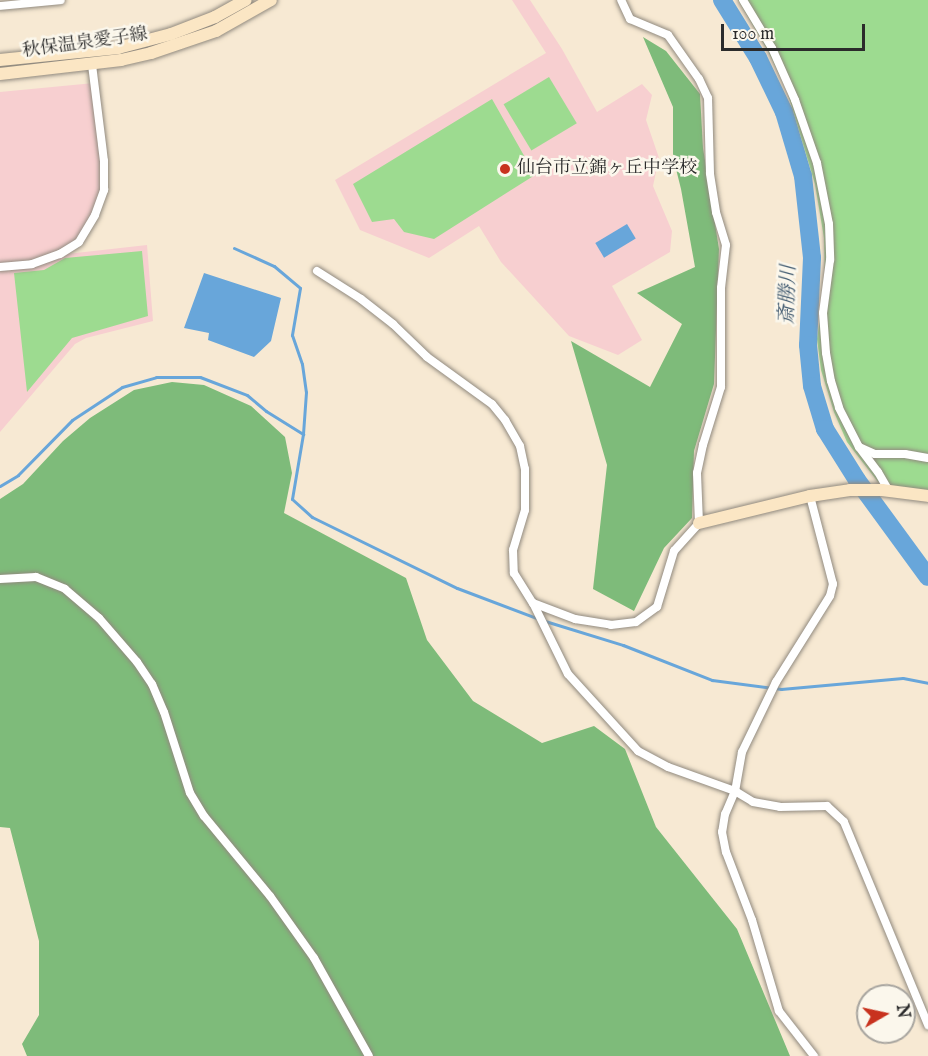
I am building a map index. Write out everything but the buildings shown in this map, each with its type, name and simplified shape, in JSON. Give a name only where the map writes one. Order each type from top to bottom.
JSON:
[{"type":"main road","name":"秋保温泉愛子線","points":[[0,60],[118,48],[171,34],[215,17],[246,0]]},
{"type":"main road","name":"秋保温泉愛子線","points":[[0,74],[121,60],[184,43],[216,31],[271,0]]},
{"type":"main road","points":[[699,523],[810,496],[850,490],[885,490],[928,496]]},
{"type":"street","points":[[0,6],[61,0]]},
{"type":"street","points":[[535,607],[591,623],[611,625],[636,622],[657,607],[674,551],[699,523],[697,473],[721,387],[721,297],[726,245],[710,173],[708,98],[699,79],[668,35],[630,19],[621,0]]},
{"type":"street","points":[[743,0],[772,48],[795,100],[817,163],[829,233],[830,260],[823,314],[825,352],[839,408],[859,447],[878,472],[885,490]]},
{"type":"street","points":[[0,267],[32,264],[60,254],[79,242],[95,215],[104,190],[104,161],[92,64]]},
{"type":"street","points":[[317,271],[361,299],[393,324],[427,357],[492,404],[505,420],[520,446],[525,469],[525,510],[513,550],[514,573],[535,607],[568,674],[638,751],[668,767],[735,791],[753,802],[780,807],[827,806],[844,822],[928,1025]]},
{"type":"street","points":[[859,447],[875,454],[905,454],[928,458]]},
{"type":"street","points":[[810,496],[833,584],[830,596],[776,682],[742,752],[735,791],[724,814],[723,842],[752,920],[779,1011],[814,1056]]},
{"type":"street","points":[[0,579],[36,577],[65,589],[99,618],[137,662],[152,684],[164,712],[180,765],[195,800],[314,958],[369,1056]]},
{"type":"shaded area","name":"仙台市立錦ヶ丘中学校","points":[[512,0],[530,0],[562,49],[597,112],[642,84],[652,95],[646,120],[659,158],[653,186],[672,231],[670,252],[612,286],[642,340],[618,355],[569,336],[501,262],[479,226],[429,258],[360,230],[335,180],[546,53]]},
{"type":"shaded area","points":[[94,83],[104,190],[95,215],[67,254],[147,245],[153,321],[86,338],[75,344],[0,432],[0,92]]},
{"type":"green space","points":[[738,0],[928,0],[928,496],[889,491],[878,482],[847,442],[834,412],[821,370],[817,339],[825,283],[824,238],[815,184],[787,91],[768,51]]},
{"type":"green space","points":[[643,37],[666,51],[700,94],[703,148],[719,249],[714,384],[694,451],[692,518],[664,548],[634,611],[593,589],[607,465],[571,341],[650,387],[682,324],[637,293],[695,267],[673,157],[673,107]]},
{"type":"green space","points":[[549,77],[577,123],[531,151],[504,104]]},
{"type":"green space","points":[[492,99],[535,175],[434,239],[404,232],[394,219],[372,222],[353,184]]},
{"type":"green space","points":[[142,251],[148,316],[72,338],[27,392],[14,273],[44,270],[65,258]]},
{"type":"green space","points":[[172,382],[204,385],[251,406],[285,437],[292,473],[284,513],[406,578],[427,640],[473,701],[542,743],[594,726],[625,749],[656,827],[737,929],[790,1056],[27,1056],[22,1044],[39,1015],[39,941],[10,828],[0,827],[0,499],[23,484],[63,441],[90,418],[134,390]]},
{"type":"water","points":[[627,224],[636,239],[604,258],[595,243]]},
{"type":"water","points":[[204,273],[281,298],[271,341],[254,357],[208,340],[209,333],[184,328]]},
{"type":"waterway","name":"斎勝川","points":[[722,0],[758,58],[784,112],[803,176],[812,258],[808,345],[812,386],[825,429],[857,480],[928,577]]},
{"type":"waterway","points":[[234,248],[274,266],[300,288],[292,335],[302,364],[306,392],[303,434]]},
{"type":"waterway","points":[[0,486],[18,475],[72,420],[122,387],[156,377],[200,377],[247,395],[266,411],[303,434],[292,499],[312,517],[457,588],[539,619]]},
{"type":"waterway","points":[[545,621],[623,645],[712,680],[781,689],[903,678],[928,683]]},
{"type":"place","name":"仙台市立錦ヶ丘中学校","points":[[505,169]]}]
